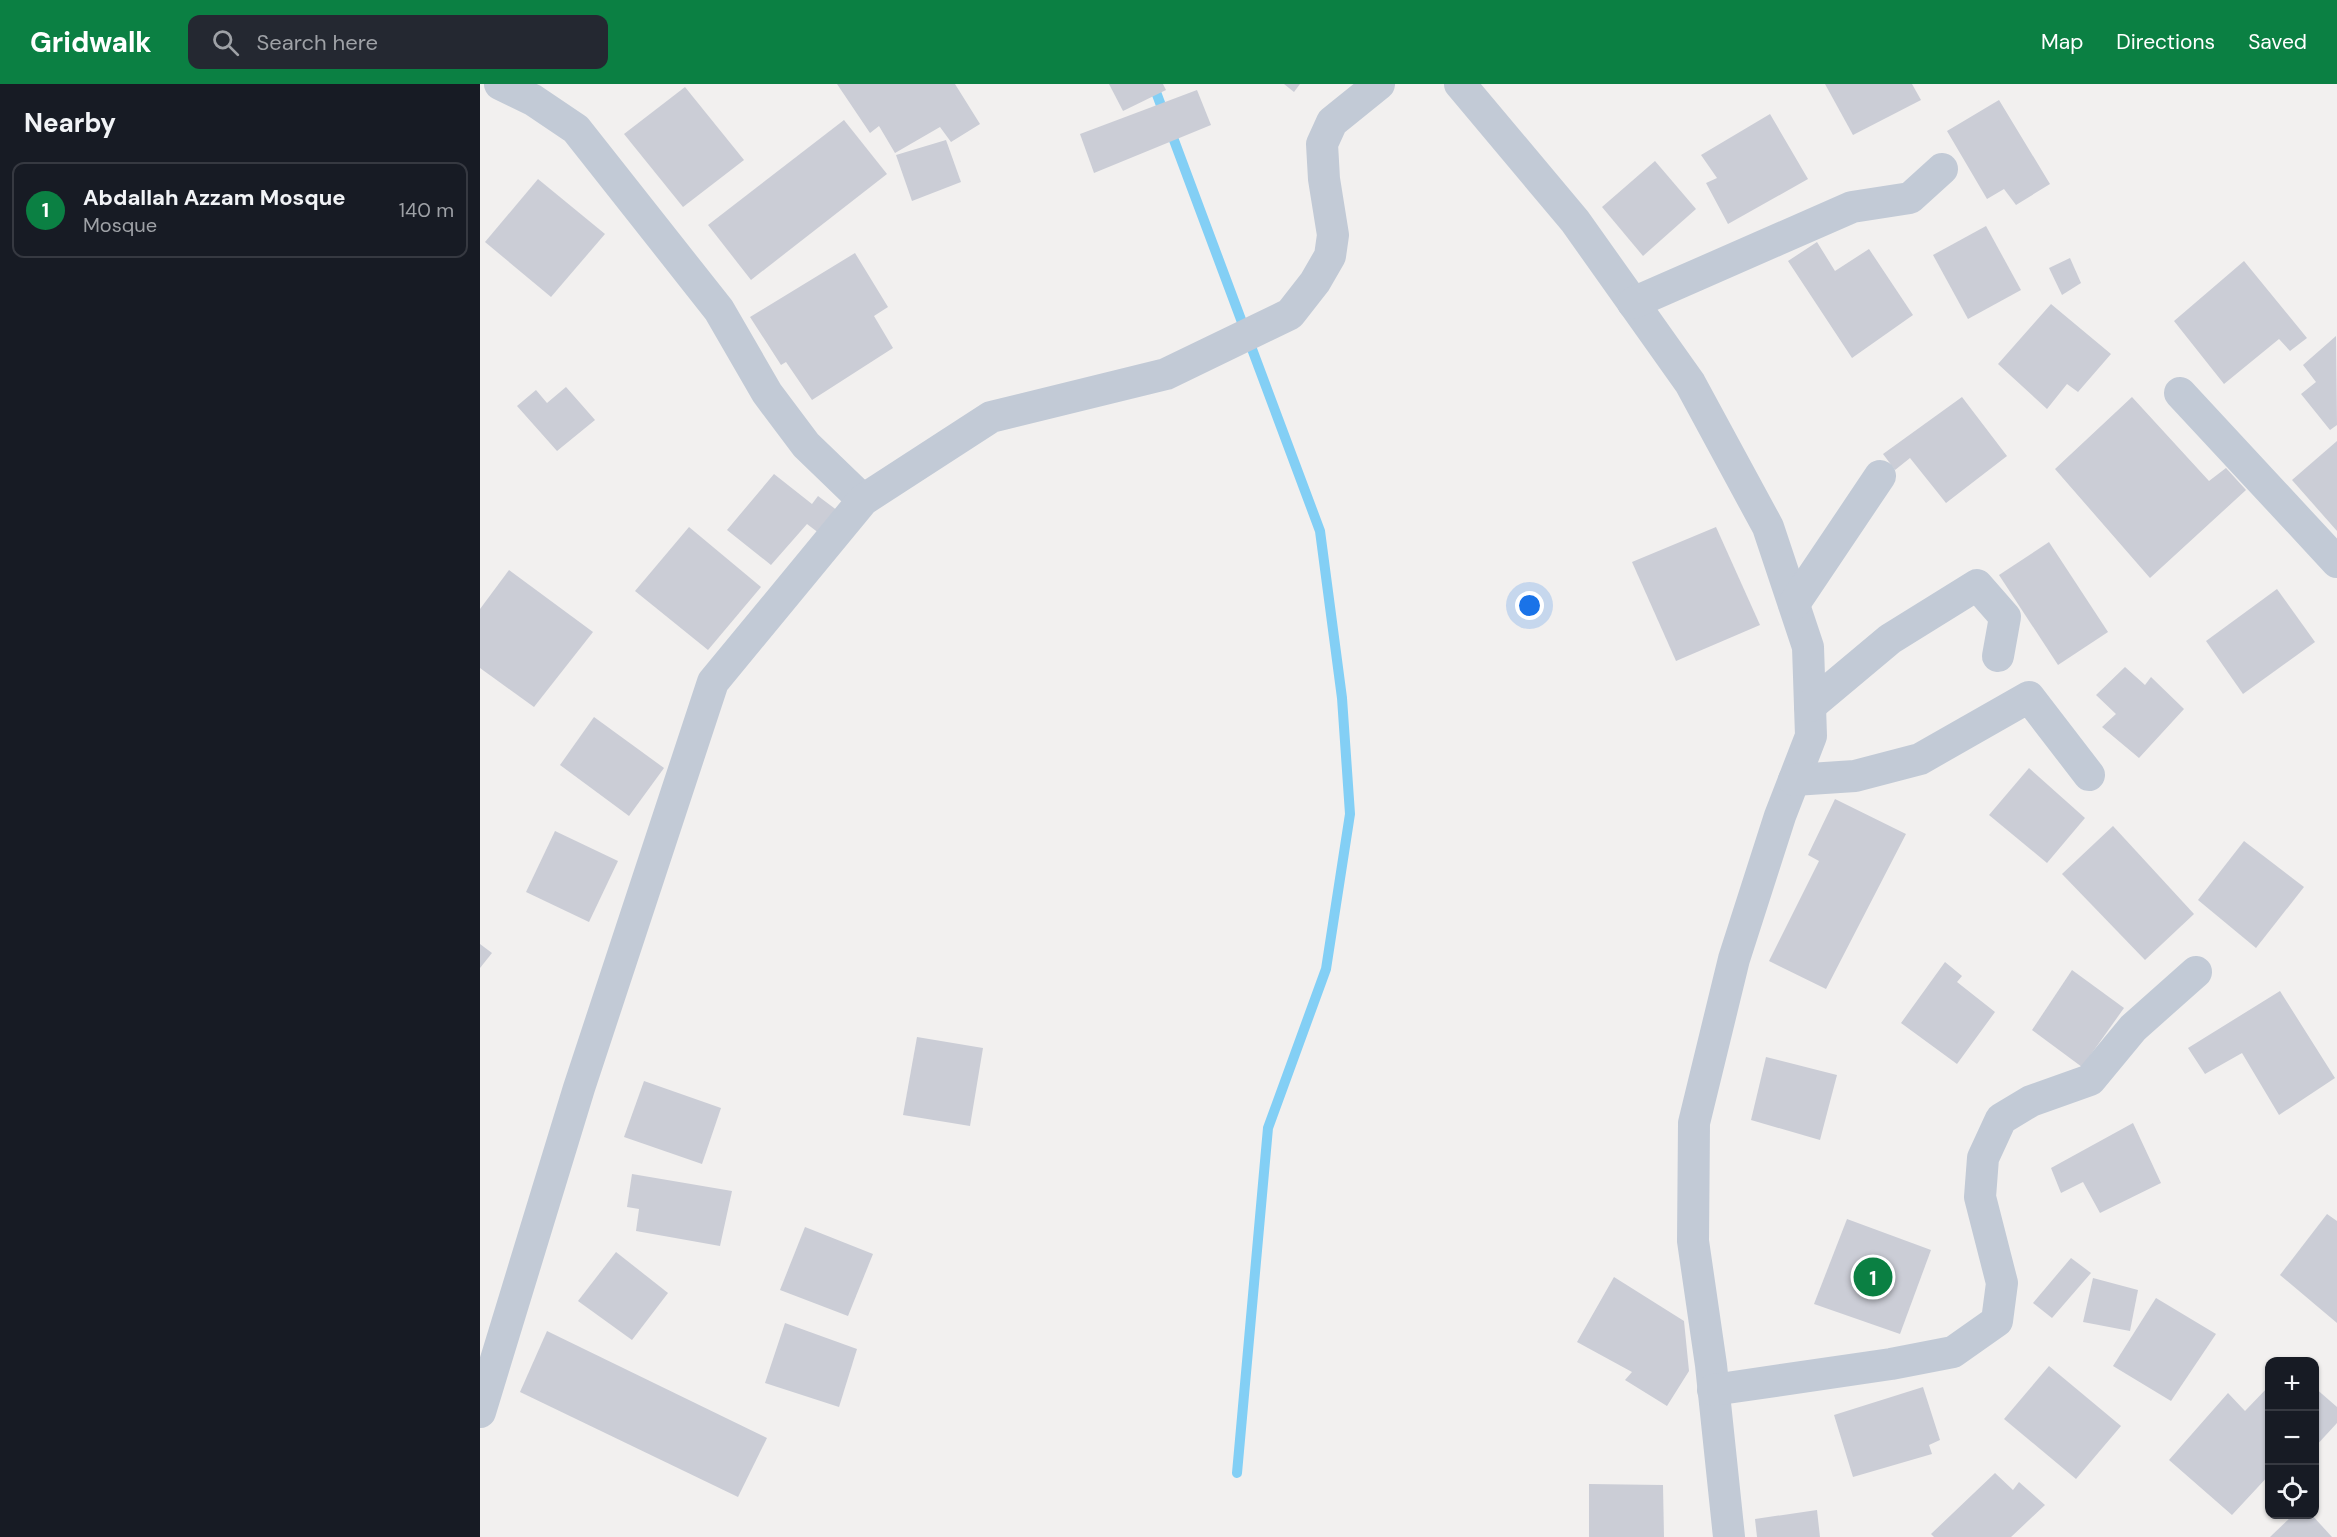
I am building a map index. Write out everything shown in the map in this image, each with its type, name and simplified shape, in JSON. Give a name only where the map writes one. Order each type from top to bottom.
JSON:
[{"type":"street","points":[[500,84],[533,100],[576,129],[719,310],[767,393],[806,445],[863,500]]},
{"type":"street","points":[[480,1412],[579,1088],[713,682],[863,500],[991,417],[1166,374],[1290,314],[1315,282],[1330,256],[1332,234],[1324,179],[1322,144],[1332,122],[1379,84]]},
{"type":"street","points":[[1460,84],[1575,221],[1690,383],[1768,527],[1808,647],[1811,735],[1734,959],[1694,1123],[1693,1241],[1713,1390],[1729,1537]]},
{"type":"street","points":[[1634,303],[1852,207],[1910,198],[1942,169]]},
{"type":"street","points":[[2180,393],[2337,562]]},
{"type":"street","points":[[1794,604],[1880,476]]},
{"type":"street","points":[[1810,706],[1890,639],[1977,585],[2005,617],[1998,657]]},
{"type":"street","points":[[1794,780],[1855,776],[1920,759],[2029,697],[2089,774]]},
{"type":"street","points":[[1713,1390],[1891,1364],[1953,1352],[1997,1321],[2002,1283],[1980,1197],[1983,1158],[2001,1119],[2031,1101],[2090,1080],[2133,1028],[2196,972]]},
{"type":"building","points":[[837,84],[955,84],[980,124],[951,142],[940,127],[895,153],[879,126],[870,133]]},
{"type":"building","points":[[1109,84],[1163,84],[1166,90],[1123,111]]},
{"type":"building","points":[[1284,84],[1300,84],[1294,92]]},
{"type":"building","points":[[1825,84],[1912,84],[1921,100],[1853,135]]},
{"type":"building","points":[[685,87],[744,160],[683,207],[624,134]]},
{"type":"building","points":[[1197,90],[1211,125],[1094,173],[1080,134]]},
{"type":"building","points":[[1999,100],[2050,184],[2016,205],[2004,189],[1987,199],[1947,131]]},
{"type":"building","points":[[1770,114],[1808,179],[1728,224],[1706,183],[1717,178],[1701,155]]},
{"type":"building","points":[[844,120],[887,174],[751,280],[708,225]]},
{"type":"building","points":[[946,140],[961,182],[912,201],[896,155]]},
{"type":"building","points":[[1655,161],[1696,209],[1643,256],[1602,207]]},
{"type":"building","points":[[538,179],[605,234],[551,297],[485,242]]},
{"type":"building","points":[[1986,226],[2021,290],[1968,319],[1933,255]]},
{"type":"building","points":[[1817,242],[1835,271],[1869,249],[1913,315],[1852,358],[1788,261]]},
{"type":"building","points":[[855,253],[888,307],[874,316],[893,348],[812,400],[786,362],[781,365],[750,317]]},
{"type":"building","points":[[2070,258],[2081,283],[2062,295],[2049,268]]},
{"type":"building","points":[[2244,261],[2307,338],[2290,351],[2279,339],[2224,384],[2174,321]]},
{"type":"building","points":[[2051,304],[2111,354],[2078,392],[2067,384],[2047,409],[1998,364]]},
{"type":"building","points":[[2336,336],[2337,425],[2330,430],[2301,394],[2316,382],[2303,365]]},
{"type":"building","points":[[566,387],[595,420],[557,451],[517,406],[536,390],[547,403]]},
{"type":"building","points":[[1962,397],[2007,456],[1946,503],[1910,458],[1895,470],[1883,454]]},
{"type":"building","points":[[2132,397],[2209,481],[2226,468],[2246,490],[2150,578],[2055,469]]},
{"type":"building","points":[[2337,441],[2337,531],[2292,480]]},
{"type":"building","points":[[774,474],[812,504],[818,496],[842,514],[824,537],[807,524],[771,565],[727,530]]},
{"type":"building","points":[[689,527],[761,587],[708,650],[635,591]]},
{"type":"building","points":[[1716,527],[1760,625],[1676,661],[1632,562]]},
{"type":"building","points":[[2049,542],[2108,632],[2058,665],[1999,575]]},
{"type":"building","points":[[509,570],[593,632],[534,707],[480,668],[480,609]]},
{"type":"building","points":[[2277,589],[2315,642],[2243,694],[2206,641]]},
{"type":"building","points":[[2125,667],[2145,685],[2151,677],[2184,709],[2139,758],[2102,727],[2116,714],[2096,695]]},
{"type":"building","points":[[594,717],[664,768],[629,816],[560,765]]},
{"type":"building","points":[[2029,768],[2085,818],[2047,863],[1989,815]]},
{"type":"building","points":[[1835,799],[1906,834],[1826,989],[1769,961],[1819,861],[1808,855]]},
{"type":"building","points":[[2113,826],[2194,914],[2145,960],[2062,874]]},
{"type":"building","points":[[555,831],[618,861],[589,922],[526,892]]},
{"type":"building","points":[[2244,841],[2304,887],[2256,948],[2198,900]]},
{"type":"building","points":[[480,944],[492,953],[480,968]]},
{"type":"building","points":[[1945,962],[1962,976],[1957,982],[1995,1012],[1957,1064],[1901,1023]]},
{"type":"building","points":[[2072,970],[2124,1008],[2082,1067],[2032,1030]]},
{"type":"building","points":[[2280,991],[2335,1078],[2279,1115],[2242,1053],[2205,1074],[2188,1048]]},
{"type":"building","points":[[917,1037],[983,1048],[970,1126],[903,1115]]},
{"type":"building","points":[[1766,1057],[1837,1075],[1820,1140],[1751,1120]]},
{"type":"building","points":[[644,1081],[721,1108],[702,1164],[624,1137]]},
{"type":"building","points":[[2133,1123],[2161,1183],[2100,1213],[2083,1182],[2061,1193],[2051,1168]]},
{"type":"building","points":[[632,1174],[732,1191],[720,1246],[636,1231],[639,1209],[627,1207]]},
{"type":"building","points":[[2327,1214],[2337,1221],[2337,1323],[2280,1275]]},
{"type":"building","points":[[1847,1219],[1931,1250],[1900,1334],[1814,1304]]},
{"type":"building","points":[[805,1227],[873,1254],[848,1316],[780,1290]]},
{"type":"building","points":[[616,1252],[668,1293],[632,1340],[578,1301]]},
{"type":"building","points":[[2071,1258],[2091,1273],[2052,1318],[2033,1303]]},
{"type":"building","points":[[1614,1277],[1684,1321],[1689,1371],[1667,1406],[1625,1380],[1632,1372],[1577,1342]]},
{"type":"building","points":[[2093,1278],[2138,1290],[2130,1331],[2083,1322]]},
{"type":"building","points":[[2156,1298],[2216,1334],[2171,1401],[2113,1366]]},
{"type":"building","points":[[785,1323],[857,1349],[839,1407],[765,1383]]},
{"type":"building","points":[[547,1331],[767,1438],[738,1497],[520,1392]]},
{"type":"building","points":[[2049,1366],[2121,1426],[2076,1479],[2004,1419]]},
{"type":"building","points":[[1923,1387],[1940,1440],[1929,1445],[1932,1454],[1853,1477],[1834,1415]]},
{"type":"building","points":[[2265,1390],[2265,1479],[2232,1515],[2169,1460],[2228,1393],[2245,1411]]},
{"type":"building","points":[[2319,1391],[2337,1407],[2337,1423],[2319,1443]]},
{"type":"building","points":[[1995,1473],[2013,1490],[2019,1482],[2045,1505],[2011,1537],[1934,1537],[1931,1534]]},
{"type":"building","points":[[1589,1484],[1663,1485],[1664,1537],[1589,1537]]},
{"type":"building","points":[[1817,1510],[1820,1537],[1757,1537],[1755,1519]]},
{"type":"building","points":[[2289,1519],[2316,1519],[2332,1537],[2270,1537]]},
{"type":"waterway","points":[[1153,84],[1320,531],[1342,698],[1350,814],[1326,969],[1268,1128],[1237,1473]]},
{"type":"place","name":"Abdallah Azzam Mosque","points":[[1873,1277]]}]
